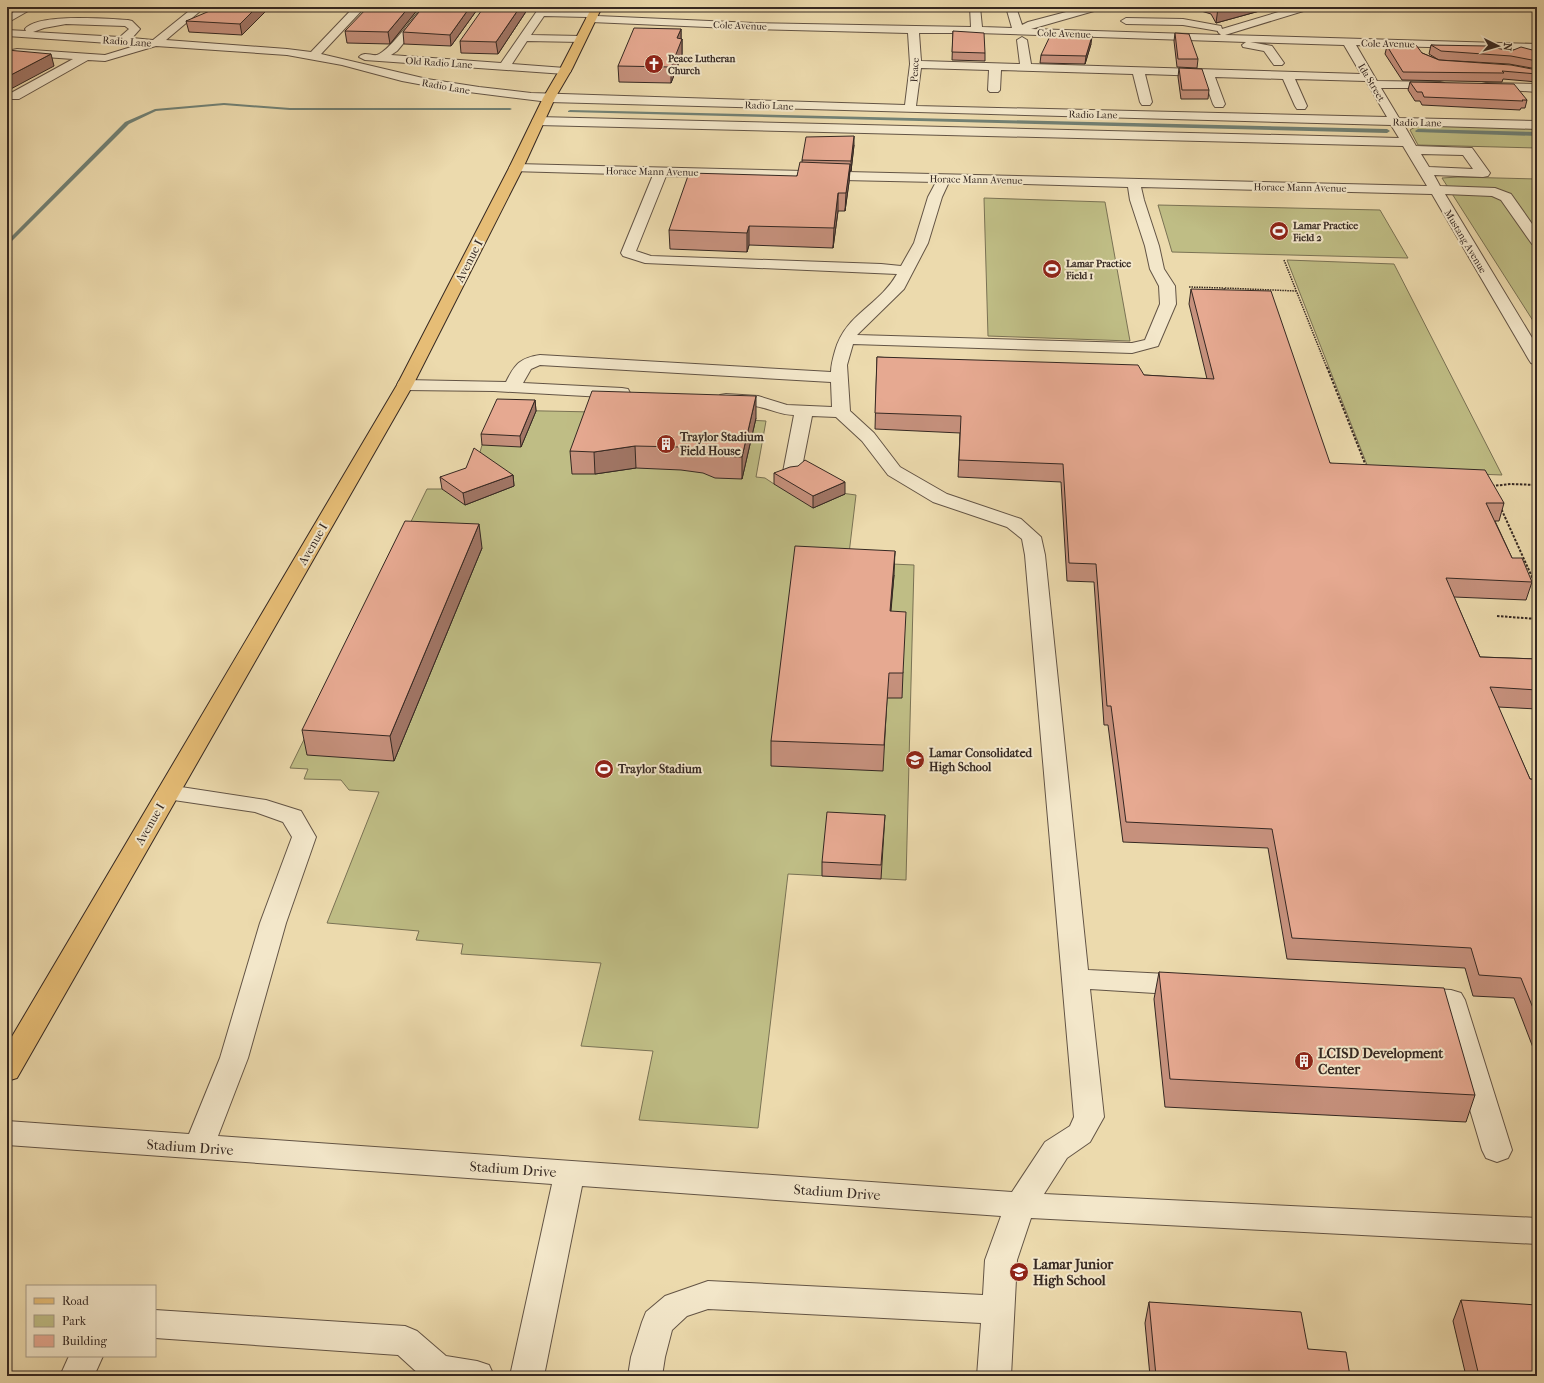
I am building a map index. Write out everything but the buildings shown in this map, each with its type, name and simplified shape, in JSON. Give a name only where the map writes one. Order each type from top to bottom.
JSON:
[{"type":"main road","name":"Avenue I","points":[[7,1070],[405,385],[516,168],[549,98],[565,71],[594,14]]},
{"type":"street","points":[[7,20],[30,7]]},
{"type":"street","points":[[7,54],[17,52],[105,58],[156,43],[200,7]]},
{"type":"street","points":[[314,55],[360,7]]},
{"type":"street","points":[[975,7],[977,30]]},
{"type":"street","points":[[1011,7],[1020,35],[1026,67]]},
{"type":"street","points":[[1020,35],[1032,24],[1097,7]]},
{"type":"street","points":[[1206,38],[1306,7]]},
{"type":"street","points":[[380,58],[394,48],[425,10]]},
{"type":"street","name":"Cole Avenue","points":[[524,38],[541,13],[594,14],[913,30],[977,30],[1020,35],[1100,34],[1348,42],[1419,48],[1537,47]]},
{"type":"street","points":[[1121,20],[1178,20],[1195,22],[1228,31]]},
{"type":"street","points":[[19,34],[43,24],[60,21],[128,23],[135,30],[123,41]]},
{"type":"street","name":"Peace","points":[[910,109],[916,64],[913,30]]},
{"type":"street","name":"Radio Lane","points":[[7,33],[314,55],[433,84],[499,94],[549,98],[1537,125]]},
{"type":"street","points":[[1100,34],[1102,42],[1265,46],[1278,63]]},
{"type":"street","points":[[506,63],[524,38],[581,39]]},
{"type":"street","name":"Ida Street","points":[[1348,42],[1396,122]]},
{"type":"street","name":"Old Radio Lane","points":[[314,55],[380,58],[451,58],[506,63],[565,71]]},
{"type":"street","points":[[15,96],[85,57]]},
{"type":"street","points":[[916,64],[1288,76],[1452,86]]},
{"type":"street","points":[[994,90],[995,66]]},
{"type":"street","points":[[1138,71],[1146,102]]},
{"type":"street","points":[[1208,73],[1219,104]]},
{"type":"street","points":[[1288,76],[1301,106]]},
{"type":"street","points":[[1476,86],[1537,88]]},
{"type":"street","points":[[538,121],[1410,146],[1467,151],[1483,173],[1425,171]]},
{"type":"street","name":"Mustang Avenue","points":[[1396,122],[1537,360]]},
{"type":"street","name":"Horace Mann Avenue","points":[[516,168],[1495,192],[1506,197],[1537,241]]},
{"type":"street","points":[[661,172],[628,253],[650,260],[881,268],[906,271]]},
{"type":"street","points":[[841,412],[839,365],[846,339],[852,329],[896,289],[921,243],[936,197],[944,179]]},
{"type":"street","points":[[846,339],[1132,348],[1152,343],[1168,304],[1167,286],[1157,269],[1152,246],[1137,200],[1134,183]]},
{"type":"street","points":[[512,387],[523,366],[530,361],[540,360],[840,378]]},
{"type":"street","points":[[405,385],[494,386],[639,394]]},
{"type":"street","points":[[710,398],[758,401],[786,410],[841,412],[868,438],[894,471],[940,498],[1014,523],[1030,537],[1035,555],[1089,1116],[1080,1134],[1056,1150],[1020,1205],[1001,1260],[994,1376]]},
{"type":"street","points":[[792,472],[804,411]]},
{"type":"street","points":[[168,793],[258,805],[292,817],[304,837],[273,923],[234,1058],[198,1147]]},
{"type":"street","points":[[1076,979],[1211,986]]},
{"type":"street","points":[[1395,997],[1451,1000],[1497,1150]]},
{"type":"street","name":"Stadium Drive","points":[[7,1133],[1020,1205],[1537,1231]]},
{"type":"street","points":[[527,1376],[570,1173]]},
{"type":"street","points":[[645,1376],[648,1357],[658,1322],[676,1306],[708,1295],[998,1310]]},
{"type":"street","points":[[156,1324],[405,1341],[438,1370],[477,1376]]},
{"type":"street","points":[[77,1376],[86,1357]]},
{"type":"path","points":[[1284,260],[1368,472]]},
{"type":"path","points":[[1167,286],[1296,291]]},
{"type":"path","points":[[1224,288],[1226,295]]},
{"type":"path","points":[[1494,492],[1491,485],[1537,485]]},
{"type":"path","points":[[1497,499],[1537,588]]},
{"type":"path","points":[[1497,616],[1537,619]]},
{"type":"green space","points":[[1428,125],[1537,127],[1537,148],[1418,145],[1410,130],[1415,127]]},
{"type":"green space","points":[[1442,178],[1537,179],[1537,327]]},
{"type":"green space","name":"Lamar Practice Field 1","points":[[984,198],[1105,202],[1130,341],[988,336]]},
{"type":"green space","name":"Lamar Practice Field 2","points":[[1158,205],[1380,210],[1408,258],[1172,252]]},
{"type":"green space","points":[[1287,260],[1394,264],[1502,475],[1369,470]]},
{"type":"green space","name":"Traylor Stadium","points":[[498,410],[594,412],[766,421],[756,477],[765,478],[774,484],[856,495],[848,562],[914,565],[906,880],[788,874],[758,1128],[639,1120],[653,1051],[581,1046],[601,963],[461,954],[463,944],[416,940],[419,931],[327,923],[379,792],[349,790],[341,780],[304,779],[308,769],[290,768],[427,489],[442,489],[473,477],[482,445]]},
{"type":"waterway","points":[[7,244],[127,123],[155,110],[224,104],[290,109],[510,109]]},
{"type":"waterway","points":[[570,111],[1387,131]]},
{"type":"waterway","points":[[1418,131],[1537,134]]},
{"type":"place","name":"Peace Lutheran Church","points":[[654,64]]},
{"type":"place","name":"Lamar Practice Field 2","points":[[1279,231]]},
{"type":"place","name":"Lamar Practice Field 1","points":[[1052,269]]},
{"type":"place","name":"Traylor Stadium Field House","points":[[666,444]]},
{"type":"place","name":"Lamar Consolidated High School","points":[[915,760]]},
{"type":"place","name":"Traylor Stadium","points":[[604,769]]},
{"type":"place","name":"LCISD Development Center","points":[[1304,1061]]},
{"type":"place","name":"Lamar Junior High School","points":[[1019,1272]]}]
